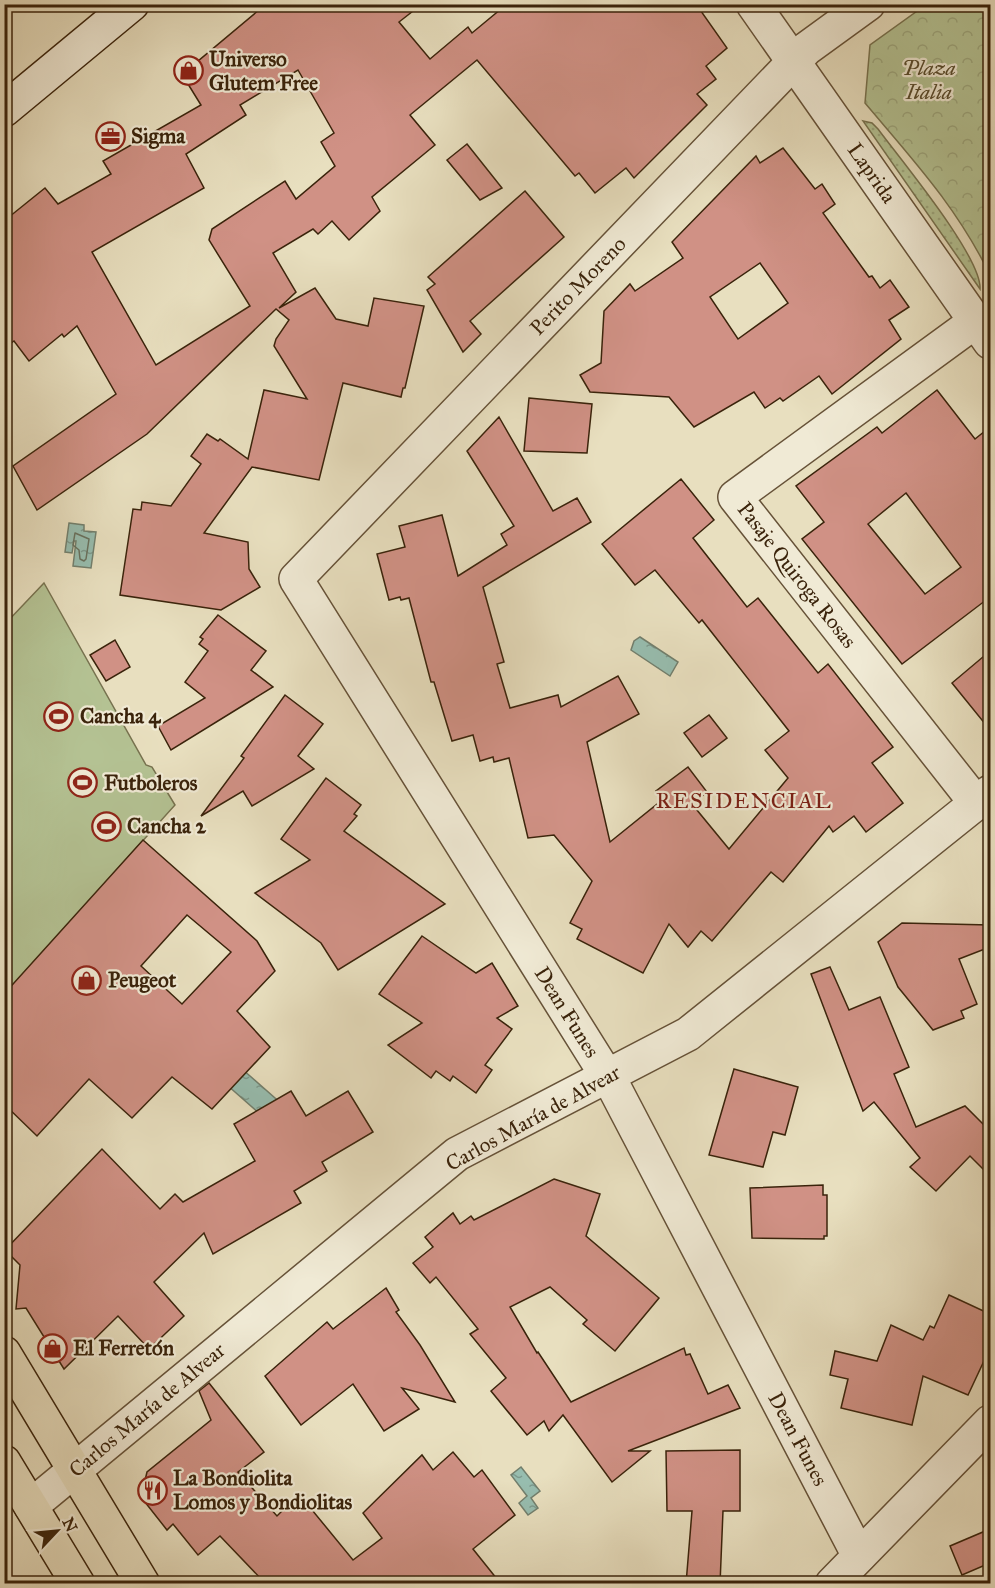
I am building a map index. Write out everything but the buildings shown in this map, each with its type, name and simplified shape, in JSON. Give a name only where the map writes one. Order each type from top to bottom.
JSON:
[{"type":"main road","points":[[4,1353],[143,1584]]},
{"type":"main road","points":[[4,1462],[78,1584]]},
{"type":"street","points":[[4,110],[132,4]]},
{"type":"street","name":"Laprida","points":[[753,4],[983,331]]},
{"type":"street","name":"Perito Moreno","points":[[296,579],[793,62],[806,49],[868,4]]},
{"type":"street","name":"Pasaje Quiroga Rosas","points":[[983,331],[735,496],[983,798]]},
{"type":"street","name":"Dean Funes","points":[[296,579],[607,1076],[859,1556]]},
{"type":"street","name":"Carlos María de Alvear","points":[[31,1506],[457,1154],[688,1034],[983,798]]},
{"type":"street","points":[[832,1584],[990,1422]]},
{"type":"green space","name":"Plaza Italia","points":[[927,4],[990,5],[990,275],[949,206],[865,103],[870,45]]},
{"type":"green space","points":[[863,121],[872,123],[878,129],[938,208],[968,255],[977,274],[980,289]]},
{"type":"green space","name":"Futboleros","points":[[44,583],[146,765],[152,767],[175,805],[5,994],[5,624]]},
{"type":"water","points":[[69,523],[84,525],[84,531],[96,532],[91,568],[73,566],[76,541],[74,541],[72,553],[65,552]]},
{"type":"water","points":[[640,637],[678,662],[670,676],[631,650],[634,641]]},
{"type":"water","points":[[242,1069],[283,1105],[268,1121],[227,1085]]},
{"type":"water","points":[[521,1467],[540,1491],[531,1498],[538,1508],[528,1515],[519,1503],[527,1496],[511,1475]]},
{"type":"place","name":"Universo Glutem Free","points":[[188,71]]},
{"type":"place","name":"Sigma","points":[[110,136]]},
{"type":"place","name":"Cancha 4","points":[[59,716]]},
{"type":"place","name":"Futboleros","points":[[83,783]]},
{"type":"place","name":"Cancha 2","points":[[106,826]]},
{"type":"place","name":"Peugeot","points":[[87,980]]},
{"type":"place","name":"El Ferretón","points":[[52,1348]]},
{"type":"place","name":"La Bondiolita Lomos y Bondiolitas","points":[[152,1490]]},
{"type":"district","name":"RESIDENCIAL","points":[[744,800]]}]
